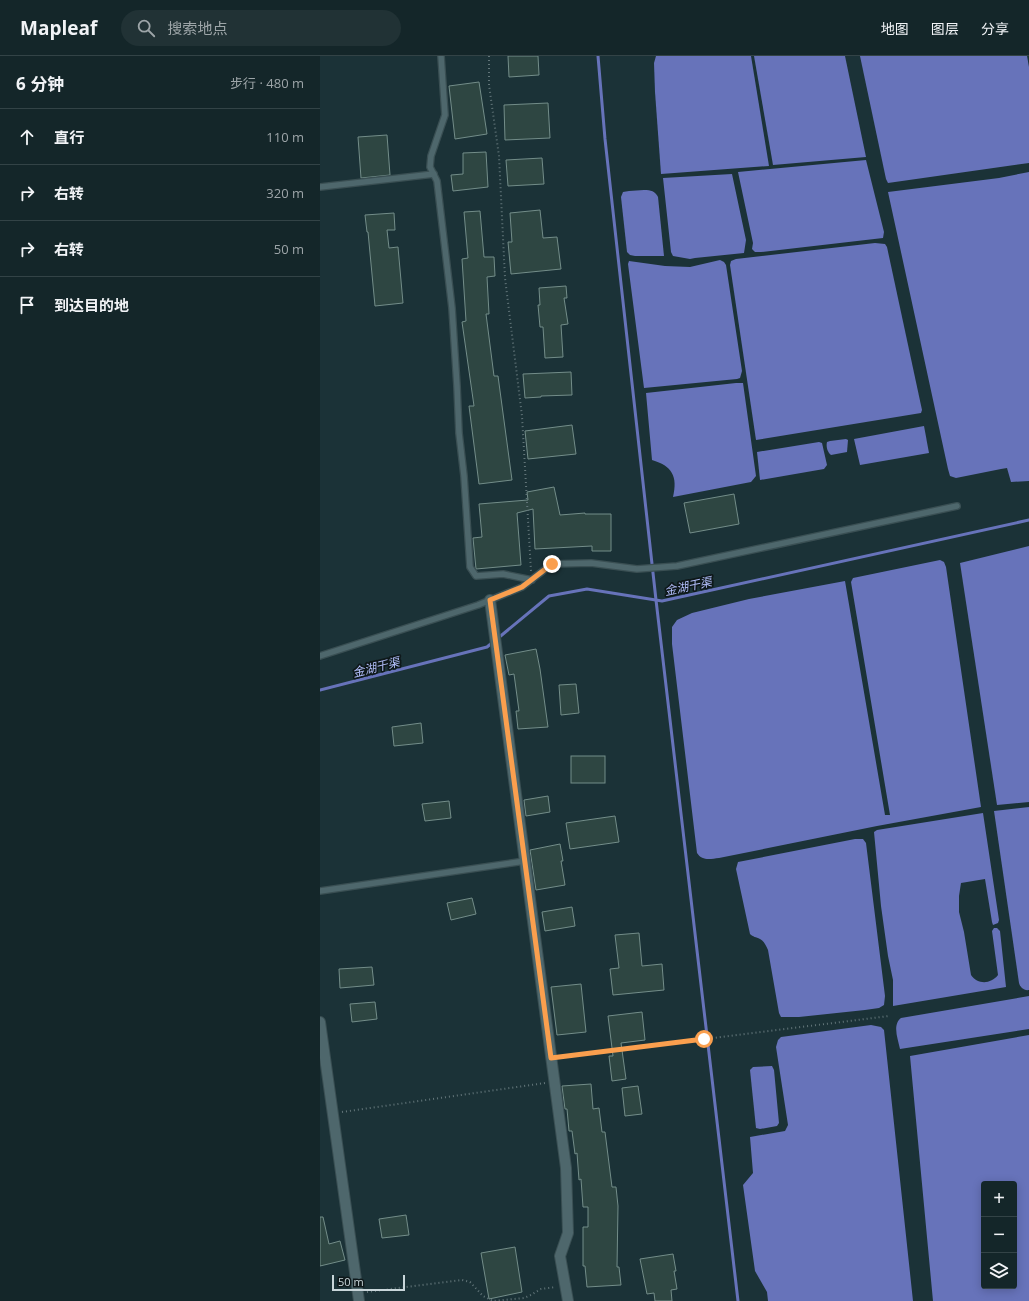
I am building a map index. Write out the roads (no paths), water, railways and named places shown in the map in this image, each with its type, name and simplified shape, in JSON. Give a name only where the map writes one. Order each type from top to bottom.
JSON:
[{"type":"street","points":[[490,600],[566,1168],[568,1233],[560,1256],[568,1301]]},
{"type":"street","points":[[320,1022],[334,1113],[358,1297]]},
{"type":"lane","points":[[441,56],[445,115],[431,156],[430,167],[437,181],[452,308],[457,386],[458,433],[464,476],[470,567],[476,576],[503,574],[532,580]]},
{"type":"lane","points":[[320,186],[434,174]]},
{"type":"lane","points":[[320,656],[478,605],[522,587],[552,564],[591,563],[637,569],[677,566],[957,506]]},
{"type":"lane","points":[[320,891],[525,861]]},
{"type":"water","points":[[656,56],[751,56],[769,166],[661,174],[655,92],[654,63]]},
{"type":"water","points":[[754,56],[845,56],[866,157],[773,165]]},
{"type":"water","points":[[860,56],[1027,56],[1029,67],[1029,163],[888,183]]},
{"type":"water","points":[[866,160],[884,232],[883,238],[761,252],[755,252],[752,249],[753,243],[738,172]]},
{"type":"water","points":[[1029,172],[1029,481],[1011,482],[1007,468],[956,478],[950,476],[948,469],[888,192],[999,178]]},
{"type":"water","points":[[732,174],[746,240],[744,253],[690,259],[673,256],[671,252],[663,178]]},
{"type":"water","points":[[649,190],[656,193],[658,197],[664,256],[635,256],[630,255],[627,252],[621,197],[623,192]]},
{"type":"water","points":[[875,243],[885,244],[887,247],[922,410],[921,413],[756,440],[730,265],[731,261],[736,259]]},
{"type":"water","points":[[720,260],[726,265],[742,371],[740,378],[644,388],[628,264],[629,261],[665,266],[690,267]]},
{"type":"water","points":[[743,383],[756,476],[751,482],[673,497],[675,483],[672,473],[664,465],[652,460],[646,393]]},
{"type":"water","points":[[924,426],[929,453],[860,465],[854,439]]},
{"type":"water","points":[[848,440],[847,452],[830,454],[827,449],[827,442]]},
{"type":"water","points":[[819,442],[822,443],[827,465],[824,469],[760,480],[757,452]]},
{"type":"water","points":[[1029,546],[1029,802],[997,805],[960,563]]},
{"type":"water","points":[[940,560],[944,562],[946,567],[981,807],[877,826],[719,858],[706,859],[699,856],[697,853],[672,644],[672,627],[677,620],[692,613],[749,599],[845,581],[885,815],[890,815],[851,582],[853,578]]},
{"type":"water","points":[[1029,807],[1029,990],[1025,990],[1019,983],[994,811]]},
{"type":"water","points":[[983,813],[999,920],[998,923],[993,925],[985,879],[961,883],[959,912],[971,975],[981,982],[988,982],[998,975],[992,931],[994,928],[997,928],[1000,931],[1006,987],[893,1006],[893,980],[881,906],[874,832],[877,830]]},
{"type":"water","points":[[855,839],[863,839],[866,843],[885,996],[884,1005],[879,1008],[865,1010],[799,1017],[781,1017],[779,1013],[768,950],[761,940],[750,934],[736,869],[738,862]]},
{"type":"water","points":[[1029,996],[1029,1029],[900,1049],[896,1028],[898,1021],[901,1018]]},
{"type":"water","points":[[871,1025],[881,1027],[884,1030],[913,1301],[768,1301],[767,1292],[755,1271],[743,1185],[753,1173],[750,1137],[785,1131],[788,1125],[776,1047],[778,1040],[781,1037]]},
{"type":"water","points":[[1029,1035],[1029,1301],[933,1301],[910,1056]]},
{"type":"water","points":[[772,1066],[774,1070],[779,1123],[777,1126],[760,1129],[756,1128],[750,1070],[753,1067]]},
{"type":"waterway","points":[[598,56],[605,139],[656,600],[738,1301]]},
{"type":"waterway","name":"金湖干渠","points":[[497,639],[549,596],[587,589],[662,601],[1029,520]]},
{"type":"waterway","name":"金湖干渠","points":[[320,690],[487,647],[493,642]]}]
